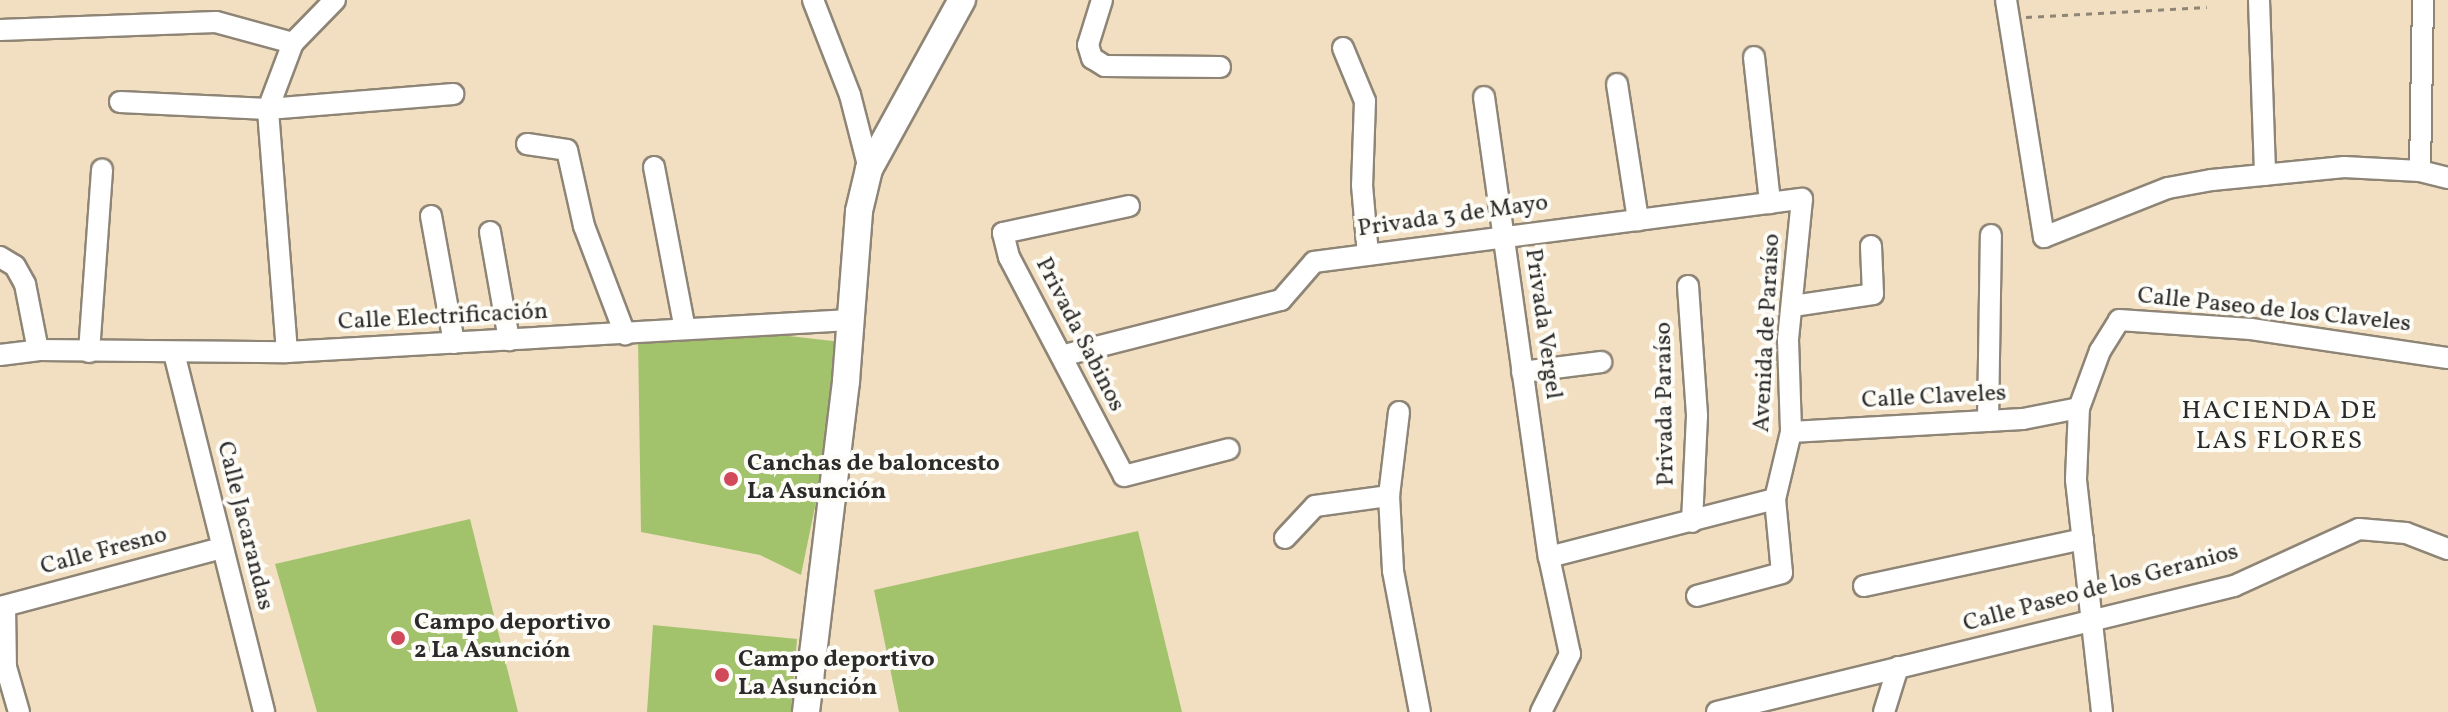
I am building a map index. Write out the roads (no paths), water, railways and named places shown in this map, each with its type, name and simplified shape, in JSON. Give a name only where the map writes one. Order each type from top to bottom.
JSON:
[{"type":"street","points":[[287,352],[268,109],[293,43],[335,0]]},
{"type":"street","points":[[813,0],[850,95],[869,169]]},
{"type":"street","points":[[806,712],[850,320],[859,211],[869,169],[962,0]]},
{"type":"street","points":[[1102,0],[1088,45],[1092,58],[1105,66],[1220,67]]},
{"type":"street","points":[[2259,0],[2265,175]]},
{"type":"street","points":[[2420,171],[2423,0]]},
{"type":"street","points":[[2008,9],[2044,237],[2168,188],[2344,167],[2420,171],[2448,178]]},
{"type":"street","points":[[0,30],[216,22],[293,43]]},
{"type":"street","points":[[1343,48],[1365,101],[1362,185],[1368,255]]},
{"type":"street","points":[[1754,57],[1770,203]]},
{"type":"street","points":[[1617,84],[1638,220]]},
{"type":"street","points":[[120,102],[268,109],[453,94]]},
{"type":"street","name":"Privada Vergel","points":[[1484,97],[1549,557],[1570,654],[1541,712]]},
{"type":"street","points":[[527,144],[567,150],[584,226],[625,334]]},
{"type":"street","points":[[654,167],[685,329]]},
{"type":"street","points":[[89,352],[102,169]]},
{"type":"street","name":"Privada 3 de Mayo","points":[[1065,355],[1281,300],[1314,262],[1802,199]]},
{"type":"street","name":"Avenida de Paraíso","points":[[1697,596],[1782,573],[1775,499],[1791,432],[1788,340],[1802,199]]},
{"type":"street","name":"Privada Sabinos","points":[[1129,206],[1003,233],[1009,257],[1065,355],[1114,465],[1124,476],[1229,449]]},
{"type":"street","points":[[431,216],[454,343]]},
{"type":"street","points":[[490,232],[509,340]]},
{"type":"street","points":[[1988,421],[1991,235]]},
{"type":"street","points":[[1793,306],[1873,294],[1871,246]]},
{"type":"street","points":[[0,257],[15,266],[25,284],[38,350]]},
{"type":"street","name":"Privada Paraíso","points":[[1688,286],[1697,416],[1692,522]]},
{"type":"street","name":"Calle Electrificación","points":[[0,355],[38,350],[287,352],[850,320]]},
{"type":"street","name":"Calle Paseo de los Claveles","points":[[2102,712],[2076,479],[2079,408],[2100,351],[2119,320],[2251,329],[2448,358]]},
{"type":"street","name":"Calle Jacarandas","points":[[174,353],[264,712]]},
{"type":"street","points":[[1522,372],[1601,362]]},
{"type":"street","name":"Calle Claveles","points":[[1791,432],[1988,421],[2079,408]]},
{"type":"street","points":[[1399,412],[1389,496],[1393,571],[1420,712]]},
{"type":"street","points":[[1285,538],[1315,506],[1389,496]]},
{"type":"street","points":[[1549,557],[1775,499]]},
{"type":"street","name":"Calle Paseo de los Geranios","points":[[1717,712],[2093,623],[2234,586],[2359,529],[2406,533],[2448,549]]},
{"type":"street","points":[[1864,586],[2083,539]]},
{"type":"street","name":"Calle Fresno","points":[[2,606],[222,548]]},
{"type":"street","points":[[2,606],[6,667],[19,712]]},
{"type":"street","points":[[1884,712],[1898,667]]},
{"type":"place","name":"Canchas de baloncesto La Asunción","points":[[731,479]]},
{"type":"place","name":"Campo deportivo 2 La Asunción","points":[[398,638]]},
{"type":"place","name":"Campo deportivo La Asunción","points":[[722,675]]},
{"type":"district","name":"HACIENDA DE LAS FLORES","points":[[2280,427]]}]
